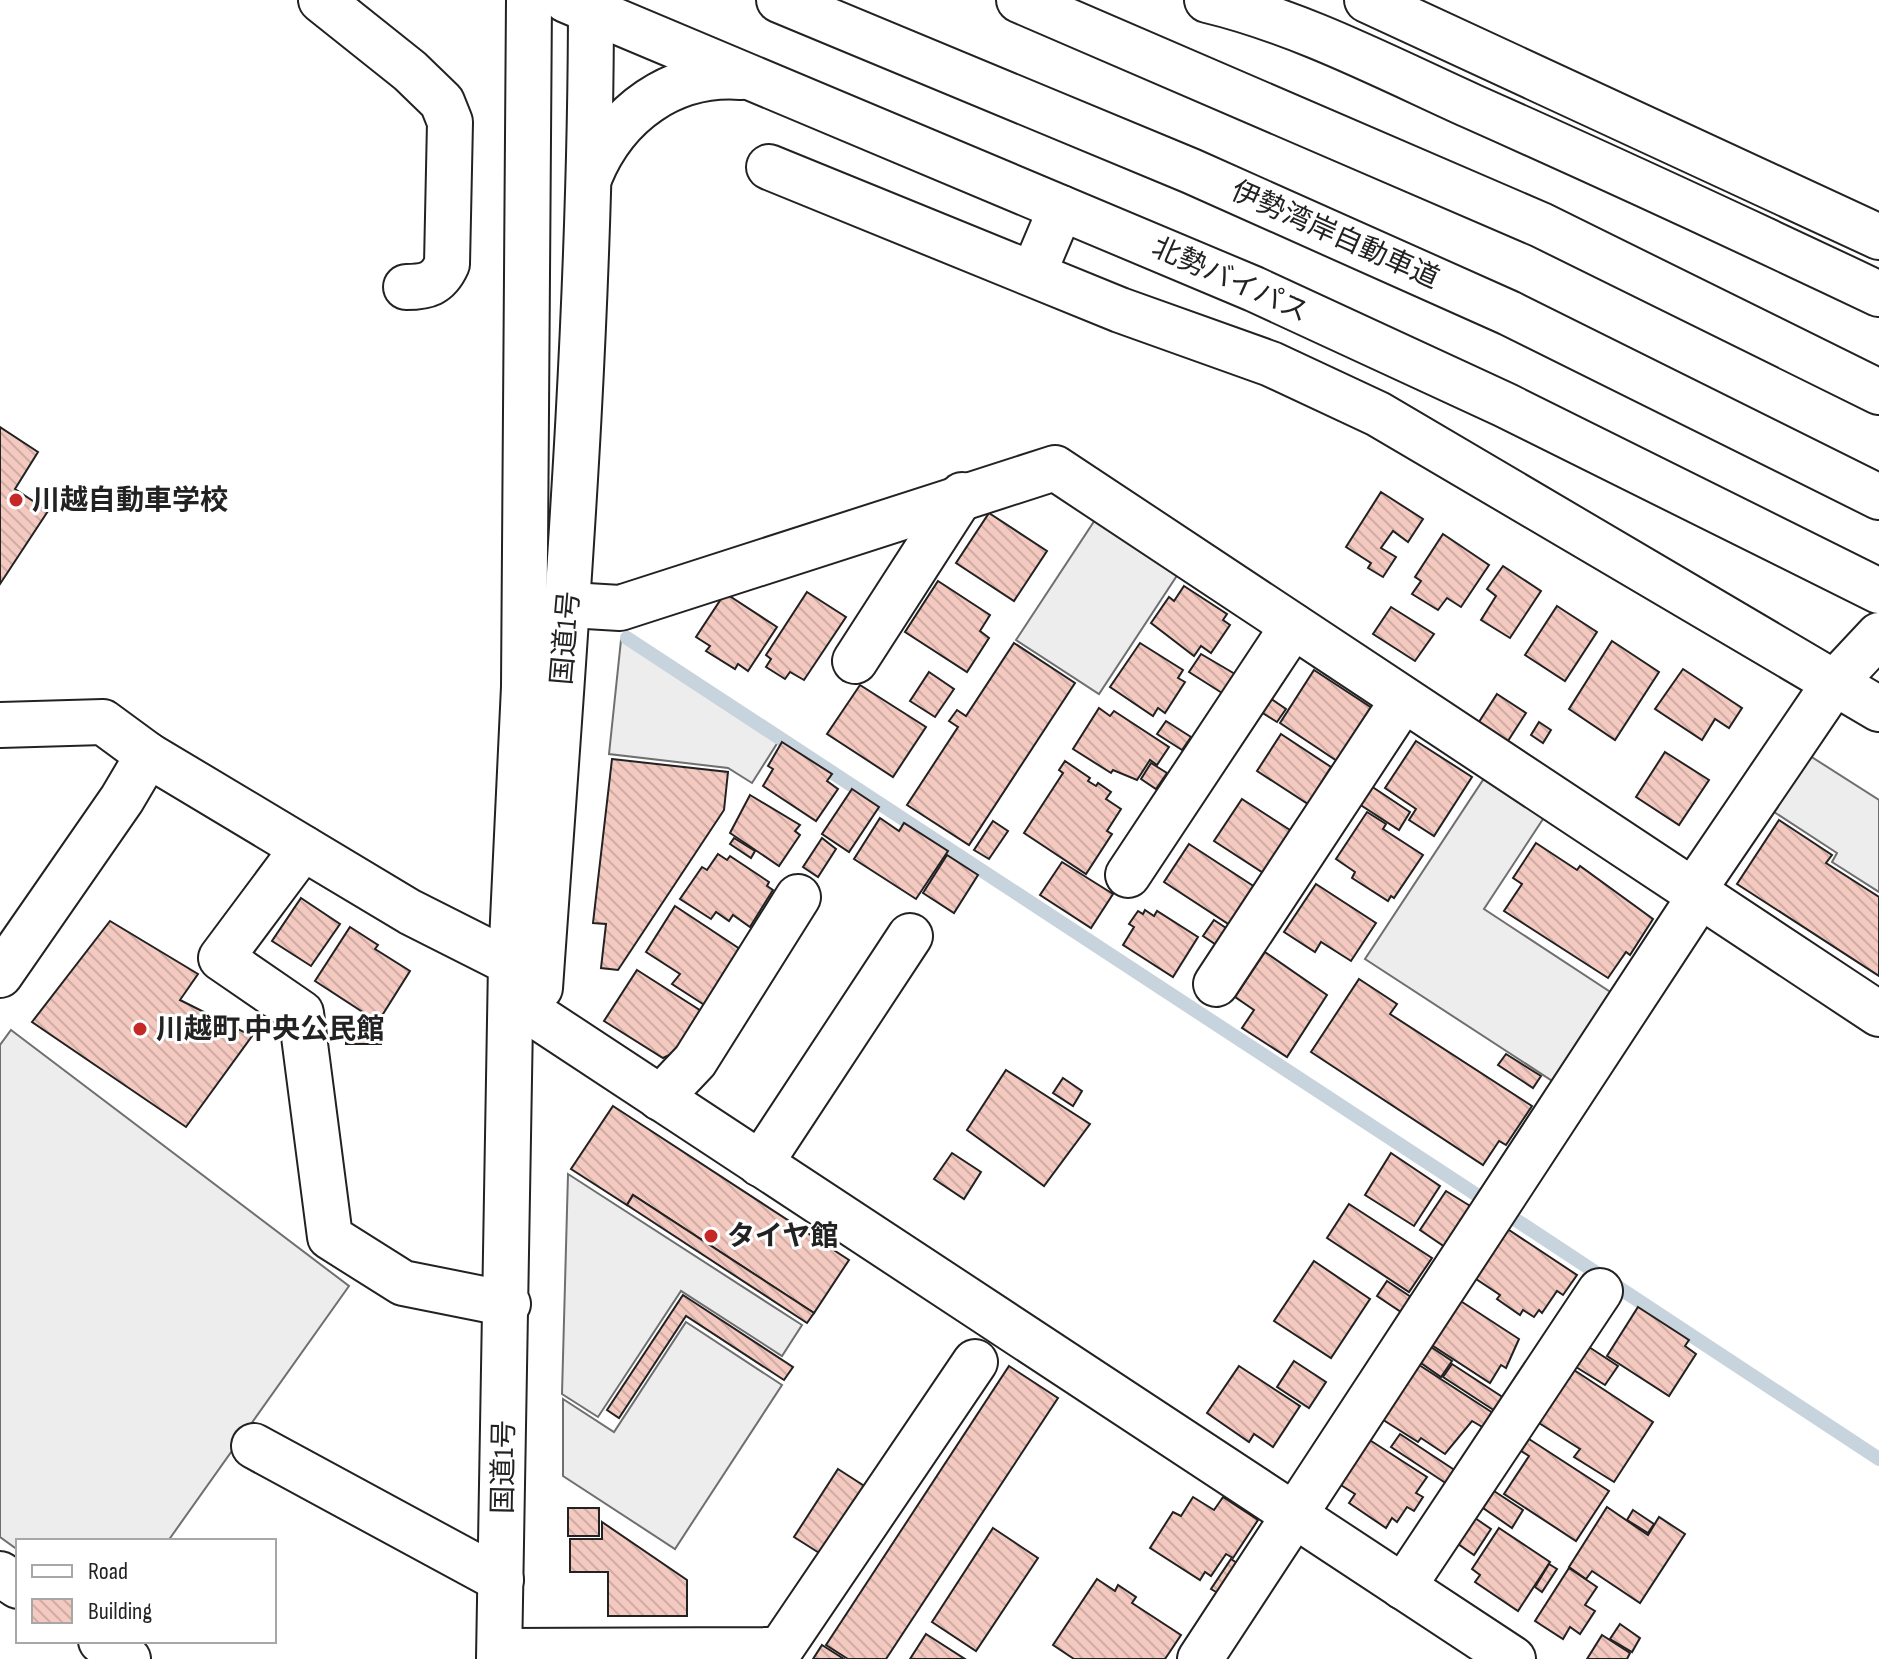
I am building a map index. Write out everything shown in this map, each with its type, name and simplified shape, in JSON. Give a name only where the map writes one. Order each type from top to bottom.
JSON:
[{"type":"main road","points":[[321,0],[410,71],[442,102],[450,122],[447,264],[441,278],[425,287],[406,287]]},
{"type":"main road","name":"国道1号","points":[[500,1655],[511,963],[524,687],[529,0]]},
{"type":"main road","name":"伊勢湾岸自動車道","points":[[779,0],[1191,171],[1509,313],[1879,497]]},
{"type":"main road","points":[[1019,0],[1541,225],[1879,392]]},
{"type":"main road","points":[[1207,0],[1243,8],[1311,34],[1879,294]]},
{"type":"main road","points":[[1367,0],[1879,237]]},
{"type":"main road","name":"国道1号","points":[[508,1290],[538,1017],[570,605],[588,181],[583,3]]},
{"type":"main road","name":"北勢バイパス","points":[[583,3],[752,78],[1254,289],[1421,366],[1879,591]]},
{"type":"main road","points":[[588,181],[600,152],[619,127],[661,93],[687,81],[720,76],[752,78]]},
{"type":"main road","points":[[769,167],[1034,272],[1120,310],[1271,364],[1378,414],[1879,709]]},
{"type":"main road","points":[[1034,272],[1061,208]]},
{"type":"main road","points":[[570,605],[620,608],[962,495],[1055,468],[1879,1014]]},
{"type":"main road","points":[[855,661],[962,495]]},
{"type":"main road","points":[[1128,875],[1293,626]]},
{"type":"main road","points":[[1200,1659],[1835,682],[1879,635]]},
{"type":"main road","points":[[1216,984],[1403,700]]},
{"type":"main road","points":[[0,725],[103,722],[148,755],[410,912],[511,963]]},
{"type":"main road","points":[[0,975],[122,799],[148,755]]},
{"type":"main road","points":[[303,848],[221,958],[301,1013],[330,1237],[403,1283],[508,1290]]},
{"type":"main road","points":[[660,1098],[695,1061],[798,897]]},
{"type":"main road","points":[[760,1164],[910,936]]},
{"type":"main road","points":[[538,1017],[1513,1659]]},
{"type":"main road","points":[[1403,1587],[1600,1291]]},
{"type":"main road","points":[[500,1655],[780,1650],[975,1362]]},
{"type":"main road","points":[[254,1446],[501,1580]]},
{"type":"main road","points":[[104,1643],[128,1659]]},
{"type":"shaded area","points":[[1095,520],[1178,574],[1099,694],[1016,640]]},
{"type":"shaded area","points":[[621,640],[778,742],[752,783],[728,768],[609,754]]},
{"type":"shaded area","points":[[1807,754],[1879,800],[1879,892],[1832,862],[1837,853],[1771,810]]},
{"type":"shaded area","points":[[1485,777],[1545,816],[1484,909],[1618,997],[1560,1086],[1365,959]]},
{"type":"shaded area","points":[[11,1030],[349,1286],[169,1539],[16,1539],[16,1549],[0,1537],[0,1045]]},
{"type":"shaded area","points":[[568,1174],[802,1325],[782,1356],[681,1291],[598,1417],[562,1394]]},
{"type":"shaded area","points":[[686,1322],[782,1385],[675,1549],[563,1476],[563,1399],[614,1432]]},
{"type":"building","name":"川越自動車学校","points":[[0,427],[38,452],[15,489],[48,511],[0,584]]},
{"type":"building","points":[[1381,492],[1423,519],[1408,542],[1393,531],[1381,548],[1396,557],[1383,577],[1368,568],[1371,563],[1346,547]]},
{"type":"building","points":[[989,513],[1047,551],[1014,601],[956,563]]},
{"type":"building","points":[[1443,534],[1489,565],[1461,607],[1447,598],[1438,610],[1412,594],[1421,581],[1415,577]]},
{"type":"building","points":[[1503,566],[1541,591],[1510,638],[1481,620],[1496,596],[1487,589]]},
{"type":"building","points":[[938,581],[990,615],[980,631],[989,638],[967,672],[905,632]]},
{"type":"building","points":[[1184,586],[1227,614],[1223,620],[1230,625],[1211,653],[1201,646],[1194,656],[1151,623],[1169,597],[1174,601]]},
{"type":"building","points":[[807,592],[846,617],[804,680],[790,672],[785,679],[766,667],[771,659],[766,655]]},
{"type":"building","points":[[725,593],[777,627],[748,671],[738,664],[735,669],[706,651],[710,646],[696,637]]},
{"type":"building","points":[[1557,606],[1597,632],[1565,681],[1525,655]]},
{"type":"building","points":[[1391,607],[1434,634],[1415,661],[1373,634]]},
{"type":"building","points":[[1612,641],[1659,672],[1615,740],[1569,709]]},
{"type":"building","points":[[1014,643],[1075,683],[969,845],[907,805],[958,727],[949,721],[957,710],[966,716]]},
{"type":"building","points":[[1140,643],[1183,670],[1178,678],[1185,682],[1165,713],[1158,708],[1153,716],[1110,687]]},
{"type":"building","points":[[1201,654],[1235,674],[1222,693],[1189,672]]},
{"type":"building","points":[[1683,669],[1742,708],[1729,728],[1715,719],[1702,740],[1655,709]]},
{"type":"building","points":[[1314,670],[1375,710],[1340,763],[1280,723]]},
{"type":"building","points":[[929,672],[954,689],[935,717],[910,701]]},
{"type":"building","points":[[860,685],[926,727],[893,777],[827,734]]},
{"type":"building","points":[[1497,694],[1526,713],[1506,744],[1477,725]]},
{"type":"building","points":[[1270,698],[1286,709],[1277,722],[1261,712]]},
{"type":"building","points":[[1099,708],[1110,716],[1114,711],[1169,747],[1157,765],[1150,760],[1137,780],[1113,770],[1111,773],[1073,749]]},
{"type":"building","points":[[1166,721],[1191,737],[1182,750],[1157,734]]},
{"type":"building","points":[[1539,722],[1551,730],[1543,743],[1531,735]]},
{"type":"building","points":[[1281,734],[1331,767],[1308,804],[1257,771]]},
{"type":"building","points":[[1416,741],[1472,777],[1434,836],[1409,820],[1416,809],[1385,788]]},
{"type":"building","points":[[782,742],[832,774],[827,781],[838,789],[816,821],[763,786],[773,769],[768,766]]},
{"type":"building","points":[[1665,752],[1709,780],[1679,825],[1636,797]]},
{"type":"building","points":[[612,759],[728,772],[724,810],[618,970],[601,968],[606,924],[593,923]]},
{"type":"building","points":[[1065,761],[1090,778],[1088,781],[1096,786],[1098,783],[1111,792],[1106,799],[1121,809],[1107,831],[1112,834],[1086,874],[1024,833],[1063,773],[1059,770]]},
{"type":"building","points":[[1151,763],[1167,773],[1156,789],[1141,779]]},
{"type":"building","points":[[1368,784],[1410,812],[1399,830],[1356,802]]},
{"type":"building","points":[[852,789],[879,807],[849,852],[822,834]]},
{"type":"building","points":[[750,795],[800,825],[795,831],[800,835],[779,866],[730,833]]},
{"type":"building","points":[[1242,799],[1293,832],[1265,874],[1214,841]]},
{"type":"building","points":[[1367,812],[1386,824],[1383,829],[1423,855],[1394,898],[1391,896],[1388,901],[1352,878],[1355,872],[1336,859]]},
{"type":"building","points":[[880,818],[899,831],[904,823],[948,851],[916,899],[854,859]]},
{"type":"building","points":[[1779,820],[1832,855],[1826,863],[1879,897],[1879,976],[1737,884]]},
{"type":"building","points":[[993,821],[1008,831],[989,859],[974,850]]},
{"type":"building","points":[[734,838],[755,851],[751,858],[730,844]]},
{"type":"building","points":[[822,838],[836,849],[818,877],[803,867]]},
{"type":"building","points":[[1536,843],[1577,870],[1580,866],[1653,919],[1630,955],[1626,952],[1608,978],[1504,911],[1522,884],[1513,878]]},
{"type":"building","points":[[1189,844],[1258,889],[1233,927],[1164,882]]},
{"type":"building","points":[[718,854],[727,860],[730,856],[769,882],[767,886],[773,890],[750,927],[733,915],[729,921],[716,912],[711,919],[680,899],[702,867],[707,870]]},
{"type":"building","points":[[947,855],[978,875],[954,913],[923,893]]},
{"type":"building","points":[[1062,862],[1113,894],[1091,928],[1040,895]]},
{"type":"building","points":[[1316,884],[1376,923],[1351,961],[1321,942],[1315,952],[1284,932]]},
{"type":"building","points":[[301,898],[340,924],[311,966],[272,941]]},
{"type":"building","points":[[675,906],[746,953],[709,1008],[672,984],[680,974],[646,952]]},
{"type":"building","points":[[1145,910],[1154,916],[1157,911],[1198,937],[1173,977],[1123,945],[1134,927],[1129,924],[1138,911],[1143,914]]},
{"type":"building","points":[[1214,920],[1232,932],[1221,948],[1203,936]]},
{"type":"building","name":"川越町 中央公民館","points":[[110,921],[198,974],[180,1000],[252,1036],[186,1127],[32,1022]]},
{"type":"building","points":[[350,927],[378,945],[375,949],[410,971],[378,1022],[315,981]]},
{"type":"building","points":[[1265,952],[1327,995],[1287,1057],[1242,1028],[1254,1010],[1235,997]]},
{"type":"building","points":[[637,970],[706,1014],[682,1049],[663,1058],[604,1021]]},
{"type":"building","points":[[1359,979],[1397,1004],[1390,1014],[1532,1106],[1506,1145],[1499,1141],[1483,1165],[1311,1052]]},
{"type":"building","points":[[346,1028],[381,1028],[381,1044],[346,1044]]},
{"type":"building","points":[[1506,1054],[1541,1076],[1533,1088],[1498,1065]]},
{"type":"building","points":[[1006,1070],[1090,1124],[1044,1186],[967,1130]]},
{"type":"building","points":[[1063,1078],[1082,1091],[1073,1106],[1053,1093]]},
{"type":"building","points":[[613,1106],[849,1260],[814,1313],[633,1195],[627,1205],[571,1169]]},
{"type":"building","points":[[952,1153],[981,1172],[964,1199],[934,1179]]},
{"type":"building","points":[[1391,1153],[1440,1186],[1414,1226],[1365,1195]]},
{"type":"building","points":[[1446,1191],[1475,1209],[1448,1249],[1420,1230]]},
{"type":"building","points":[[633,1195],[814,1313],[807,1323],[627,1205]]},
{"type":"building","points":[[1349,1204],[1432,1258],[1409,1292],[1327,1238]]},
{"type":"building","points":[[1503,1226],[1577,1275],[1563,1295],[1557,1291],[1542,1313],[1539,1310],[1534,1317],[1523,1310],[1520,1315],[1497,1299],[1500,1295],[1470,1275]]},
{"type":"building","points":[[1314,1261],[1370,1299],[1331,1358],[1274,1321]]},
{"type":"building","points":[[1387,1281],[1417,1301],[1407,1316],[1377,1296]]},
{"type":"building","points":[[683,1295],[793,1367],[784,1380],[686,1316],[619,1418],[607,1410]]},
{"type":"building","points":[[1456,1298],[1519,1339],[1506,1368],[1501,1365],[1490,1383],[1427,1342]]},
{"type":"building","points":[[1638,1307],[1689,1340],[1685,1346],[1696,1354],[1669,1396],[1607,1356]]},
{"type":"building","points":[[1428,1345],[1452,1361],[1441,1377],[1418,1361]]},
{"type":"building","points":[[1589,1347],[1618,1366],[1605,1385],[1576,1367]]},
{"type":"building","points":[[1294,1361],[1326,1382],[1309,1408],[1277,1387]]},
{"type":"building","points":[[1413,1361],[1493,1413],[1484,1428],[1472,1421],[1445,1454],[1421,1438],[1418,1442],[1377,1416]]},
{"type":"building","points":[[1452,1364],[1504,1398],[1495,1411],[1443,1377]]},
{"type":"building","points":[[1009,1366],[1058,1398],[886,1659],[848,1659],[826,1645]]},
{"type":"building","points":[[1239,1366],[1300,1406],[1273,1447],[1254,1434],[1249,1442],[1207,1413]]},
{"type":"building","points":[[1574,1370],[1653,1422],[1614,1482],[1574,1457],[1580,1449],[1539,1423]]},
{"type":"building","points":[[1400,1434],[1456,1471],[1447,1484],[1391,1447]]},
{"type":"building","points":[[1365,1437],[1427,1477],[1416,1493],[1423,1497],[1414,1511],[1407,1507],[1397,1522],[1392,1518],[1386,1528],[1349,1503],[1355,1494],[1336,1482]]},
{"type":"building","points":[[1529,1439],[1609,1491],[1576,1541],[1504,1494],[1529,1456],[1521,1451]]},
{"type":"building","points":[[838,1469],[869,1489],[824,1556],[794,1537]]},
{"type":"building","points":[[1494,1491],[1523,1510],[1512,1528],[1483,1508]]},
{"type":"building","points":[[1193,1497],[1214,1510],[1223,1497],[1258,1520],[1233,1558],[1226,1554],[1211,1576],[1205,1572],[1200,1580],[1150,1548],[1173,1512],[1181,1516]]},
{"type":"building","points":[[1607,1507],[1648,1535],[1659,1517],[1685,1534],[1640,1603],[1592,1571],[1586,1579],[1569,1567]]},
{"type":"building","points":[[568,1508],[599,1508],[599,1536],[568,1536]]},
{"type":"building","points":[[1633,1510],[1654,1524],[1648,1533],[1627,1520]]},
{"type":"building","points":[[1475,1518],[1491,1529],[1474,1555],[1458,1544]]},
{"type":"building","points":[[602,1522],[687,1580],[687,1616],[608,1616],[608,1572],[570,1572],[570,1539],[602,1539]]},
{"type":"building","points":[[993,1528],[1038,1558],[976,1651],[932,1622]]},
{"type":"building","points":[[1499,1528],[1550,1562],[1518,1611],[1475,1582],[1480,1575],[1472,1569]]},
{"type":"building","points":[[1231,1559],[1243,1567],[1223,1596],[1211,1589]]},
{"type":"building","points":[[1549,1564],[1557,1569],[1542,1592],[1535,1587]]},
{"type":"building","points":[[1569,1568],[1597,1587],[1585,1605],[1595,1611],[1580,1634],[1570,1627],[1563,1639],[1535,1621]]},
{"type":"building","points":[[1097,1579],[1115,1591],[1118,1585],[1136,1597],[1132,1603],[1181,1635],[1165,1659],[1074,1659],[1053,1645]]},
{"type":"building","points":[[1620,1624],[1640,1638],[1632,1652],[1610,1639]]},
{"type":"building","points":[[926,1634],[965,1659],[910,1659]]},
{"type":"building","points":[[1602,1635],[1630,1653],[1627,1659],[1587,1659]]},
{"type":"building","points":[[822,1645],[844,1659],[813,1659]]},
{"type":"waterway","points":[[627,638],[1483,1199]]},
{"type":"waterway","points":[[1510,1216],[1879,1459]]},
{"type":"place","name":"川越自動車学校","points":[[16,500]]},
{"type":"place","name":"川越町 中央公民館","points":[[140,1029]]},
{"type":"place","name":"タイヤ館","points":[[711,1236]]}]
